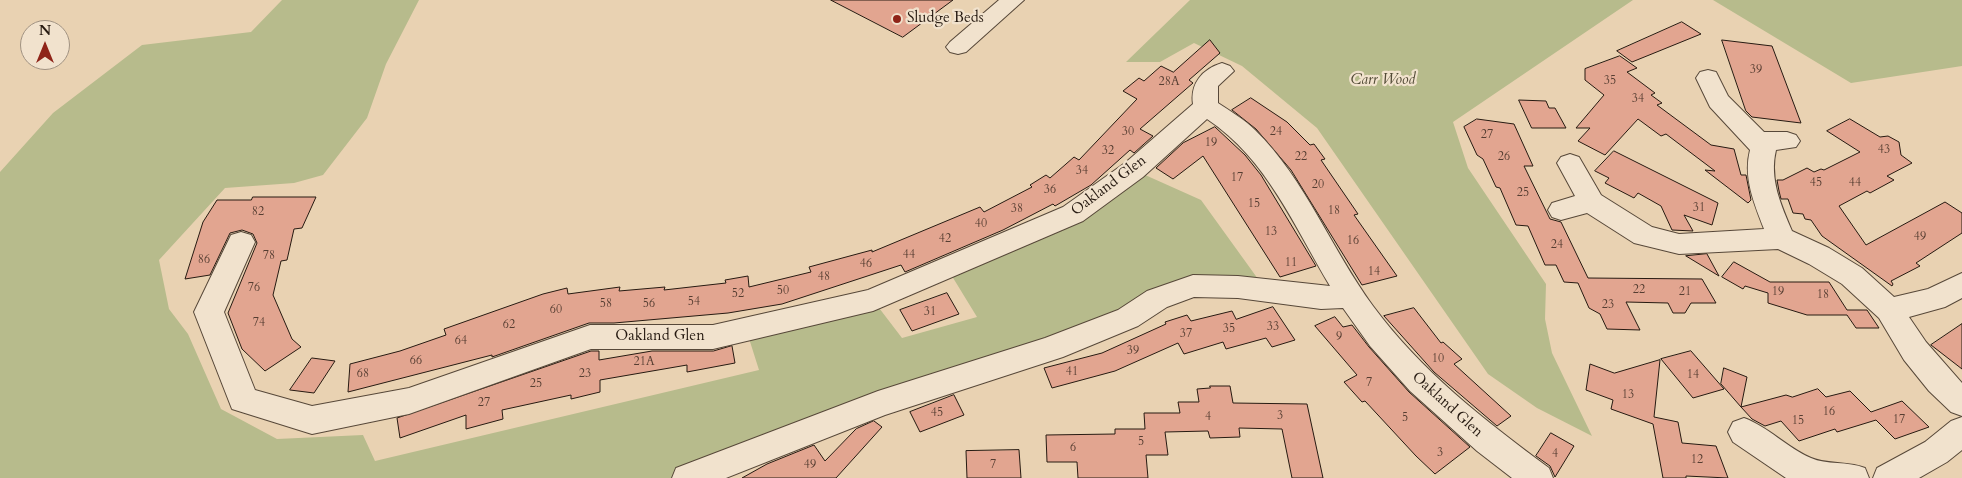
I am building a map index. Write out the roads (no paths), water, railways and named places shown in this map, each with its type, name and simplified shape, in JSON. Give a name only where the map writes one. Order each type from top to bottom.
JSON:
[{"type":"street","points":[[958,47],[1013,0]]},
{"type":"street","points":[[1206,108],[1204,94],[1207,83],[1222,71]]},
{"type":"street","points":[[1708,78],[1713,94],[1728,114],[1758,141],[1763,149],[1760,158],[1760,174],[1781,238]]},
{"type":"street","name":"Oakland Glen","points":[[241,242],[209,312],[243,400],[312,420],[409,401],[590,337],[713,337],[873,300],[1073,214],[1134,170],[1170,136],[1206,108],[1245,135],[1272,166],[1351,296],[1395,358],[1478,435],[1537,478]]},
{"type":"street","points":[[1758,141],[1787,141]]},
{"type":"street","points":[[1570,163],[1591,202],[1635,232],[1662,242],[1679,244],[1781,238],[1819,256],[1852,276],[1889,310],[1921,358],[1940,382],[1962,403]]},
{"type":"street","points":[[1561,210],[1591,202]]},
{"type":"street","points":[[1889,310],[1935,300],[1962,284]]},
{"type":"street","points":[[688,478],[878,404],[1052,348],[1128,318],[1157,299],[1193,286],[1238,287],[1321,298],[1351,296]]},
{"type":"street","points":[[1889,478],[1936,452],[1962,431]]},
{"type":"street","points":[[1744,432],[1806,473],[1853,478]]},
{"type":"place","name":"Sludge Beds","points":[[897,19]]},
{"type":"park label","name":"Carr Wood","points":[[1383,81]]}]
